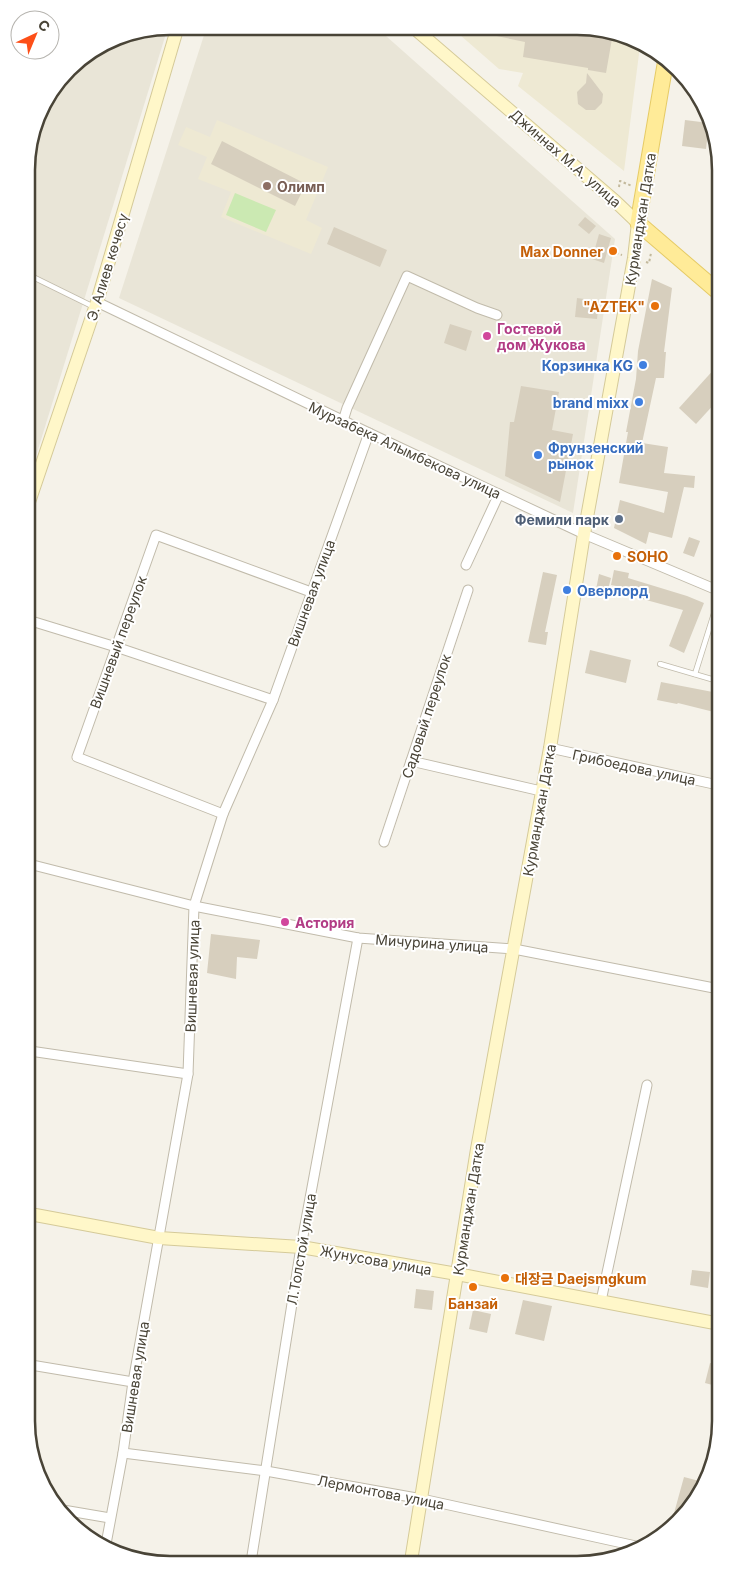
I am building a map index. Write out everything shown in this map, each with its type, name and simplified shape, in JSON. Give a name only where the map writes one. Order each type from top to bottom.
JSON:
[{"type":"main road","name":"Э. Алиев көчөсү","points":[[35,484],[96,305],[175,35]]},
{"type":"main road","name":"Джиннах М.А. улица","points":[[422,35],[616,201],[638,223],[712,287]]},
{"type":"main road","name":"Курманджан Датка","points":[[412,1556],[478,1148],[550,748],[584,534],[634,258],[638,223],[664,68]]},
{"type":"main road","name":"Жунусова улица","points":[[35,1215],[159,1238],[300,1247],[457,1274],[712,1322]]},
{"type":"street","points":[[343,421],[347,408],[407,276],[477,308],[497,315]]},
{"type":"street","name":"Мурзабека Алымбекова улица","points":[[96,305],[584,534],[712,588]]},
{"type":"street","name":"Вишневая улица","points":[[107,1540],[188,1074],[194,906],[223,814],[273,700],[368,433]]},
{"type":"street","points":[[466,565],[500,494]]},
{"type":"street","name":"Вишневый переулок","points":[[223,814],[77,757],[156,535],[312,592]]},
{"type":"street","name":"Садовый переулок","points":[[384,842],[468,590]]},
{"type":"street","points":[[35,622],[116,647],[273,700]]},
{"type":"street","name":"Грибоедова улица","points":[[550,748],[712,784]]},
{"type":"street","points":[[411,761],[542,792]]},
{"type":"street","name":"Мичурина улица","points":[[35,866],[194,906],[358,938],[514,949],[712,988]]},
{"type":"street","name":"Л.Толстой улица","points":[[253,1556],[300,1247],[358,938]]},
{"type":"street","points":[[35,1051],[188,1074]]},
{"type":"street","points":[[601,1301],[647,1085]]},
{"type":"street","points":[[35,1366],[133,1382]]},
{"type":"street","name":"Лермонтова улица","points":[[123,1453],[266,1471],[422,1499],[630,1545]]},
{"type":"street","points":[[71,1511],[110,1518]]},
{"type":"lane","points":[[35,278],[96,305]]},
{"type":"lane","points":[[695,674],[712,622]]},
{"type":"lane","points":[[660,664],[712,679]]},
{"type":"shaded area","points":[[166,35],[35,459],[35,162],[40,135],[45,119],[58,95],[69,81],[88,63],[127,42]]},
{"type":"shaded area","points":[[204,35],[385,35],[615,239],[573,513],[119,298]]},
{"type":"shaded area","points":[[460,35],[594,36],[620,42],[639,51],[624,171],[518,86],[523,73],[499,69]]},
{"type":"shaded area","name":"Олимп","points":[[217,120],[328,167],[306,220],[322,228],[311,254],[221,217],[231,192],[198,179],[207,157],[178,145],[186,127],[210,137]]},
{"type":"green space","points":[[235,193],[276,210],[266,232],[226,215]]},
{"type":"building","points":[[492,35],[577,35],[612,40],[606,73],[588,70],[588,68],[523,57],[525,42]]},
{"type":"building","points":[[587,73],[603,94],[602,103],[595,110],[586,110],[578,104],[577,92],[586,83]]},
{"type":"building","points":[[685,120],[703,122],[707,137],[706,149],[682,146]]},
{"type":"building","name":"Олимп","points":[[222,141],[306,184],[295,206],[211,164]]},
{"type":"building","points":[[585,217],[596,226],[589,234],[578,225]]},
{"type":"building","points":[[334,227],[387,250],[380,267],[327,244]]},
{"type":"building","points":[[599,234],[611,238],[604,263],[592,259]]},
{"type":"building","points":[[652,279],[672,288],[664,352],[666,352],[664,378],[656,378],[642,443],[668,447],[664,473],[695,476],[694,488],[684,487],[672,538],[649,532],[646,544],[614,528],[620,500],[664,513],[668,492],[619,483],[636,379],[638,351]]},
{"type":"building","points":[[577,298],[599,301],[597,319],[575,317]]},
{"type":"building","points":[[450,324],[472,331],[466,351],[444,343]]},
{"type":"building","points":[[712,372],[712,406],[696,424],[679,408]]},
{"type":"building","name":"Фрунзенский рынок","points":[[521,386],[559,392],[552,430],[573,434],[560,502],[505,476],[510,422],[514,422]]},
{"type":"building","points":[[689,537],[700,541],[694,557],[683,553]]},
{"type":"building","points":[[614,570],[629,573],[628,578],[704,603],[684,653],[669,646],[683,610],[635,597],[637,590],[611,585]]},
{"type":"building","points":[[543,572],[557,575],[545,632],[548,632],[546,645],[528,642]]},
{"type":"building","points":[[599,574],[611,578],[606,597],[595,595]]},
{"type":"building","points":[[590,650],[631,660],[626,683],[585,673]]},
{"type":"building","points":[[661,682],[712,692],[712,712],[678,703],[657,700]]},
{"type":"building","points":[[211,934],[260,940],[257,959],[237,957],[236,979],[207,973]]},
{"type":"building","points":[[692,1270],[710,1272],[708,1288],[690,1285]]},
{"type":"building","points":[[416,1289],[434,1291],[432,1310],[414,1308]]},
{"type":"building","points":[[523,1300],[552,1306],[544,1341],[515,1334]]},
{"type":"building","points":[[473,1310],[491,1314],[487,1333],[469,1329]]},
{"type":"building","points":[[710,1363],[712,1363],[712,1385],[705,1383]]},
{"type":"building","points":[[684,1477],[698,1481],[684,1503],[674,1514]]},
{"type":"place","name":"Олимп","points":[[267,186]]},
{"type":"place","name":"Max Donner","points":[[613,251]]},
{"type":"place","name":"\"AZTEK\"","points":[[655,306]]},
{"type":"place","name":"Гостевой дом Жукова","points":[[487,336]]},
{"type":"place","name":"Корзинка KG","points":[[643,365]]},
{"type":"place","name":"brand mixx","points":[[639,402]]},
{"type":"place","name":"Фрунзенский рынок","points":[[538,455]]},
{"type":"place","name":"Фемили парк","points":[[619,519]]},
{"type":"place","name":"SOHO","points":[[617,556]]},
{"type":"place","name":"Оверлорд","points":[[567,590]]},
{"type":"place","name":"Астория","points":[[285,922]]},
{"type":"place","name":"대장금 Daejsmgkum","points":[[505,1278]]},
{"type":"place","name":"Банзай","points":[[473,1287]]}]
